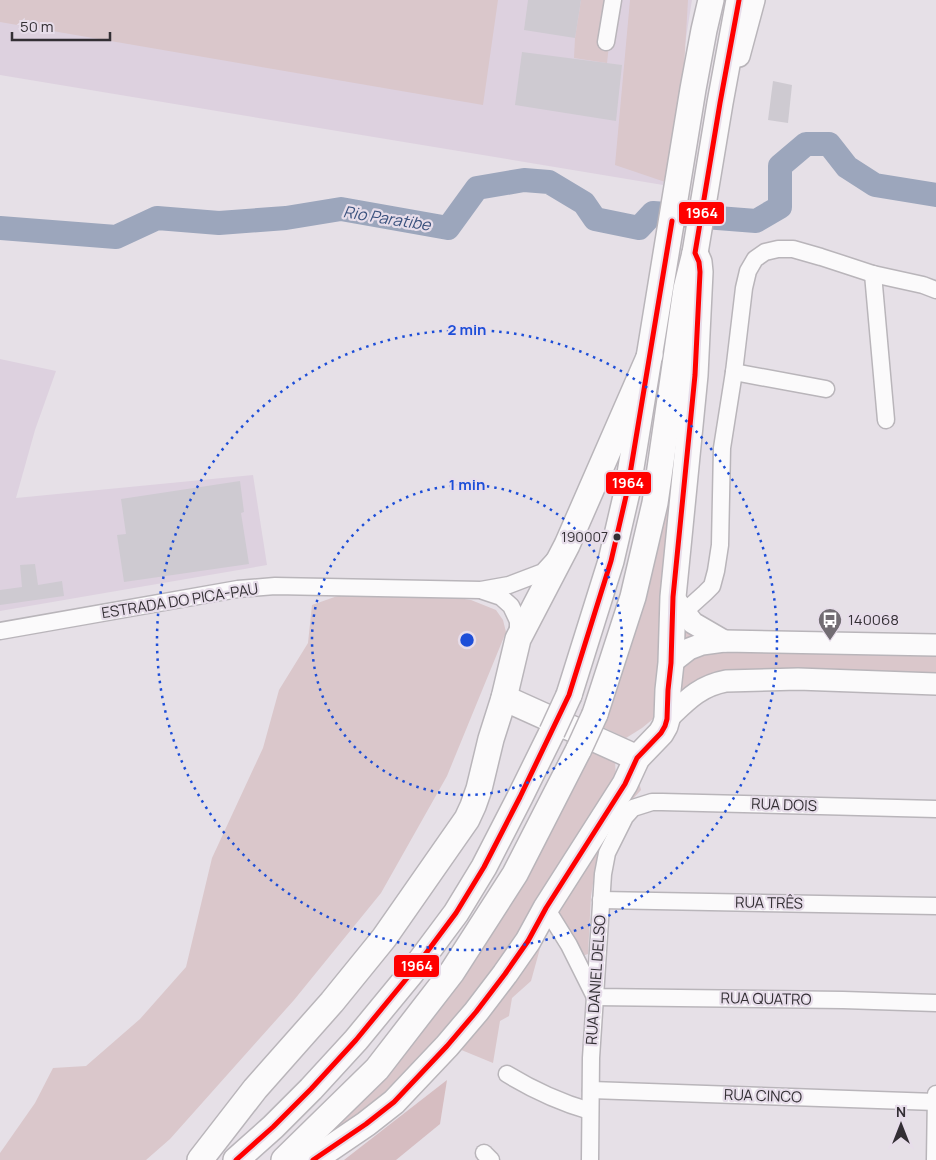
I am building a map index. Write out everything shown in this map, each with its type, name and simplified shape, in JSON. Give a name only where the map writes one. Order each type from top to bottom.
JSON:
[{"type":"highway","points":[[236,1160],[273,1127],[343,1054],[412,972],[456,913],[520,797],[569,695],[611,561],[627,492],[704,30],[711,0]]},
{"type":"highway","points":[[284,1160],[377,1069],[452,972],[516,874],[595,714],[633,597],[655,503],[683,306],[697,243],[739,0]]},
{"type":"highway","points":[[313,1160],[366,1124],[394,1102],[476,1012],[528,941],[546,908],[620,792],[637,758],[661,733],[665,726],[670,663],[679,605],[695,375],[700,272],[697,243]]},
{"type":"highway","points":[[200,1160],[255,1089],[332,1002],[384,938],[467,820],[479,789],[518,639],[567,545],[650,355]]},
{"type":"highway","points":[[504,698],[637,758]]},
{"type":"main road","points":[[704,0],[704,30]]},
{"type":"main road","points":[[720,103],[740,52],[754,0]]},
{"type":"main road","points":[[679,605],[693,623],[724,641]]},
{"type":"main road","points":[[670,663],[689,649],[702,644],[724,641],[936,645]]},
{"type":"main road","points":[[667,719],[697,692],[717,682],[798,679],[936,684]]},
{"type":"street","points":[[606,42],[613,0]]},
{"type":"street","points":[[679,605],[705,593],[712,586],[716,571],[720,545],[722,448],[734,372],[744,288],[748,271],[755,259],[766,252],[778,249],[793,249],[873,274],[923,285],[936,290]]},
{"type":"street","points":[[873,274],[886,420]]},
{"type":"street","points":[[734,372],[826,388]]},
{"type":"street","name":"ESTRADA DO PICA-PAU","points":[[0,631],[238,589],[275,586],[481,590],[509,585],[543,572],[567,545]]},
{"type":"street","name":"ESTRADA DO PICA-PAU","points":[[481,590],[501,597],[511,606],[518,621],[518,639]]},
{"type":"street","name":"RUA DOIS","points":[[633,808],[652,802],[662,802],[936,810]]},
{"type":"street","name":"RUA DANIEL DELSO","points":[[590,1160],[591,1058],[603,874],[607,853],[625,817],[633,808]]},
{"type":"street","name":"RUA TRÊS","points":[[601,900],[936,906]]},
{"type":"street","points":[[546,908],[569,945],[596,997]]},
{"type":"street","name":"RUA QUATRO","points":[[596,997],[936,1003]]},
{"type":"street","points":[[507,1074],[547,1096],[590,1111]]},
{"type":"street","name":"RUA CINCO","points":[[591,1090],[936,1102]]},
{"type":"street","points":[[935,1160],[936,1094]]},
{"type":"street","points":[[190,1160],[222,1130]]},
{"type":"shaded area","points":[[0,0],[692,0],[663,185],[0,75]]},
{"type":"shaded area","points":[[0,0],[498,0],[483,105],[0,22]]},
{"type":"shaded area","points":[[581,0],[614,0],[607,63],[574,58]]},
{"type":"shaded area","points":[[630,0],[688,0],[677,186],[615,165]]},
{"type":"shaded area","points":[[694,336],[659,714],[626,738],[598,725]]},
{"type":"shaded area","points":[[0,359],[56,371],[35,430],[16,498],[253,475],[267,565],[0,611]]},
{"type":"shaded area","points":[[343,594],[445,596],[471,600],[496,610],[503,620],[506,632],[447,776],[381,893],[294,1000],[170,1139],[146,1160],[0,1160],[0,1153],[35,1103],[53,1068],[86,1066],[140,1019],[186,967],[212,858],[263,748],[279,690],[308,643],[312,605]]},
{"type":"shaded area","points":[[677,619],[733,644],[936,648],[936,679],[709,676],[676,698]]},
{"type":"shaded area","points":[[656,728],[637,775],[641,790],[607,827],[598,851],[591,896],[588,954],[582,956],[553,910],[588,847],[628,745]]},
{"type":"shaded area","points":[[594,746],[615,761],[616,778],[612,794],[452,1033],[388,1102],[301,1160],[355,1102]]},
{"type":"shaded area","points":[[544,934],[531,981],[512,998],[509,1016],[500,1021],[493,1063],[459,1049]]},
{"type":"shaded area","points":[[447,1080],[440,1124],[396,1160],[344,1160]]},
{"type":"building","points":[[528,0],[581,0],[575,38],[524,30]]},
{"type":"building","points":[[522,52],[622,65],[616,121],[515,105]]},
{"type":"building","points":[[773,81],[792,85],[788,123],[768,120]]},
{"type":"building","points":[[240,481],[244,512],[241,513],[249,564],[124,582],[117,535],[126,534],[121,499]]},
{"type":"building","points":[[35,564],[38,585],[62,581],[64,596],[0,605],[0,590],[22,587],[20,565]]},
{"type":"waterway","name":"Rio Paratibe","points":[[0,228],[116,237],[157,218],[219,223],[286,218],[341,209],[448,228],[477,188],[524,180],[549,182],[584,203],[595,219],[639,228],[653,213],[756,221],[780,207],[780,166],[806,144],[829,144],[847,167],[875,185],[936,195]]},
{"type":"transit line","name":"1964","points":[[313,1160],[366,1124],[394,1102],[476,1012],[528,941],[546,908],[625,784],[637,758],[661,733],[665,726],[671,663],[673,597],[695,375],[700,272],[699,262],[695,253],[739,0]]},
{"type":"transit line","name":"1964","points":[[236,1160],[273,1127],[356,1040],[412,972],[456,913],[484,867],[569,695],[611,561],[627,492],[672,221]]},
{"type":"place","name":"190007","points":[[617,537]]},
{"type":"place","name":"140068","points":[[830,641]]}]
